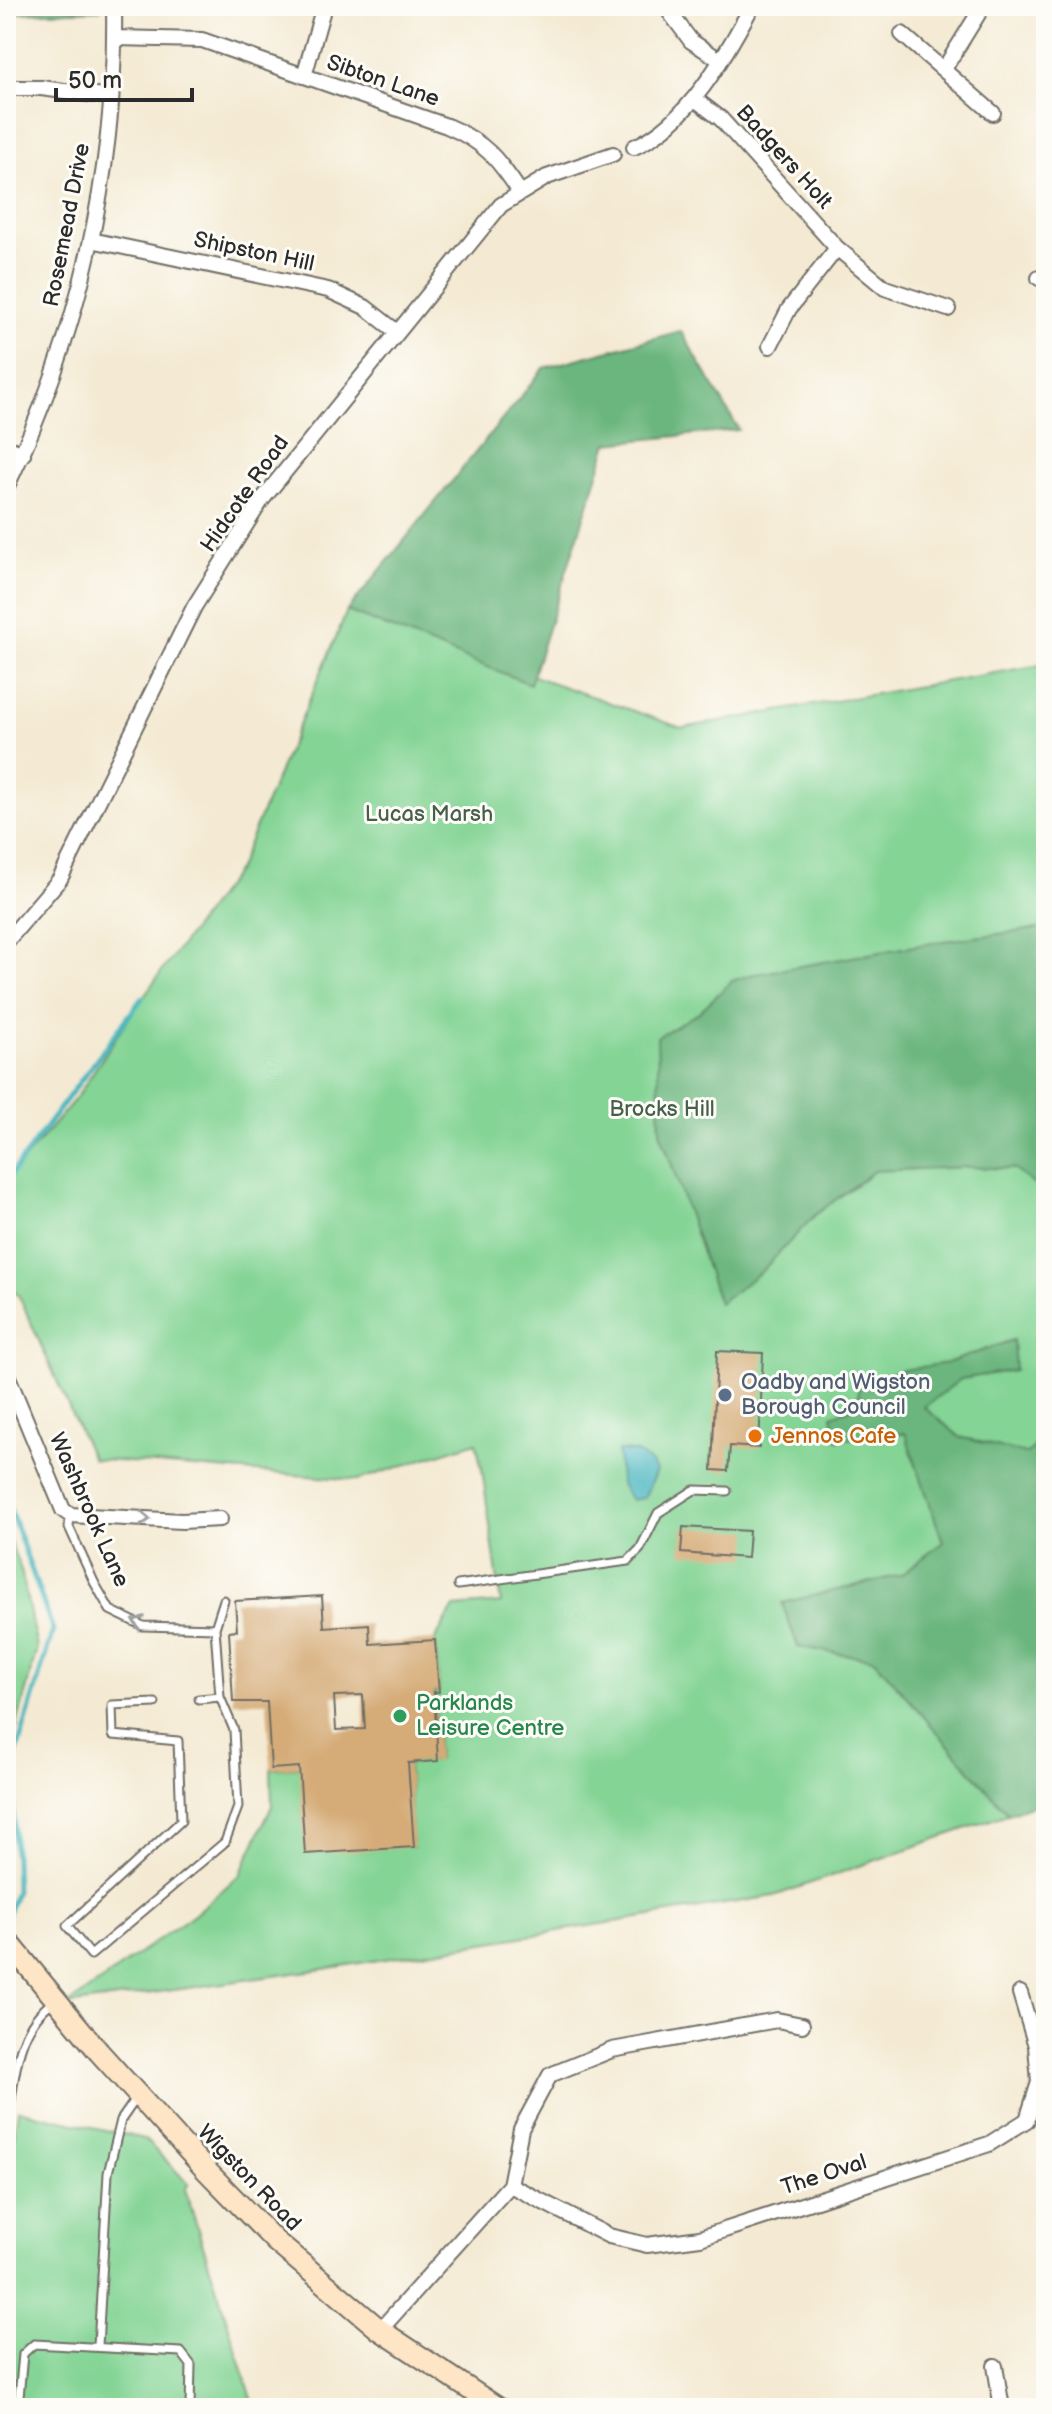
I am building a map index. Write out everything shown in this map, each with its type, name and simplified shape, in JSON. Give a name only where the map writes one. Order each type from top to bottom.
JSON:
[{"type":"main road","name":"Wigston Road","points":[[6,1939],[138,2096],[275,2241],[380,2330],[498,2408]]},
{"type":"street","name":"Rosemead Drive","points":[[6,488],[23,454],[71,321],[91,240],[103,173],[111,97],[114,6]]},
{"type":"street","points":[[304,76],[324,6]]},
{"type":"street","points":[[665,6],[691,41],[720,60]]},
{"type":"street","points":[[634,147],[650,140],[695,99],[752,6]]},
{"type":"street","points":[[944,69],[983,6]]},
{"type":"street","points":[[902,34],[993,113]]},
{"type":"street","name":"Sibton Lane","points":[[115,38],[202,40],[468,135],[485,146],[500,162],[520,192]]},
{"type":"street","points":[[6,88],[41,88],[111,97]]},
{"type":"street","name":"Badgers Holt","points":[[695,99],[721,119],[837,248],[885,288],[948,309]]},
{"type":"street","name":"Hidcote Road","points":[[6,942],[60,879],[194,607],[261,501],[501,205],[520,192],[578,164],[613,154]]},
{"type":"street","name":"Shipston Hill","points":[[91,240],[328,290],[365,307],[397,332]]},
{"type":"street","points":[[770,346],[789,309],[837,248]]},
{"type":"street","points":[[6,447],[23,454]]},
{"type":"street","name":"Washbrook Lane","points":[[6,1372],[63,1510],[70,1515]]},
{"type":"street","points":[[70,1515],[182,1521],[220,1519]]},
{"type":"street","name":"The Oval","points":[[510,2185],[609,2236],[647,2245],[700,2238],[989,2144],[1027,2120],[1039,2082],[1036,2046],[1020,1993]]},
{"type":"street","points":[[380,2330],[510,2185],[521,2129],[550,2075],[612,2050],[777,2020],[802,2025]]},
{"type":"street","points":[[995,2366],[1002,2408]]},
{"type":"lane","points":[[458,1585],[628,1561],[640,1549],[658,1513],[694,1490],[727,1491]]},
{"type":"lane","name":"Washbrook Lane","points":[[70,1515],[69,1527],[110,1610],[143,1626],[215,1628]]},
{"type":"lane","points":[[155,1703],[112,1705],[113,1735],[178,1741],[181,1821],[67,1926],[91,1955],[225,1842],[238,1807],[234,1730],[220,1697],[215,1628],[224,1600]]},
{"type":"lane","points":[[199,1699],[220,1697]]},
{"type":"lane","points":[[6,2134],[17,2055],[37,2014],[55,2000]]},
{"type":"lane","points":[[98,2346],[108,2173],[121,2120],[138,2096]]},
{"type":"lane","points":[[18,2408],[23,2354],[34,2344],[181,2352],[191,2365],[190,2408]]},
{"type":"green space","points":[[6,6],[100,6],[100,10],[17,13],[6,17]]},
{"type":"green space","points":[[681,331],[739,430],[608,443],[530,684],[347,611],[544,368]]},
{"type":"green space","name":"Brocks Hill","points":[[347,611],[682,728],[1046,664],[1046,1806],[1030,1806],[774,1896],[323,1969],[68,2005],[194,1914],[240,1875],[272,1806],[271,1769],[299,1767],[413,1847],[408,1763],[438,1760],[434,1692],[439,1692],[435,1640],[454,1607],[501,1603],[476,1442],[358,1480],[92,1459],[19,1296],[6,1281],[6,1181],[76,1098],[142,998],[238,869]]},
{"type":"green space","points":[[1046,928],[1046,1194],[1014,1169],[967,1167],[874,1171],[814,1216],[762,1271],[719,1303],[660,1131],[657,1037],[698,1013],[732,981],[750,975],[943,941]]},
{"type":"green space","points":[[1013,1340],[1015,1370],[961,1379],[924,1407],[960,1437],[1027,1454],[1046,1436],[1046,1806],[1030,1806],[1008,1814],[874,1659],[798,1647],[782,1603],[901,1575],[943,1542],[905,1433],[837,1440],[832,1415],[858,1406],[859,1382],[903,1370],[947,1363]]},
{"type":"green space","points":[[6,1532],[21,1570],[37,1648],[16,1729],[6,1748]]},
{"type":"green space","points":[[18,2110],[144,2139],[189,2184],[185,2189],[255,2408],[6,2408],[6,2190]]},
{"type":"water","points":[[618,1451],[640,1455],[656,1471],[644,1498],[631,1500],[620,1483]]},
{"type":"building","points":[[717,1351],[763,1353],[759,1448],[730,1446],[728,1471],[712,1470]]},
{"type":"building","points":[[683,1527],[749,1531],[747,1558],[681,1553]]},
{"type":"building","name":"Parklands Leisure Centre","points":[[322,1596],[324,1627],[369,1624],[370,1644],[435,1640],[439,1692],[434,1692],[438,1761],[408,1763],[414,1847],[305,1854],[299,1767],[271,1769],[267,1702],[233,1702],[229,1631],[237,1630],[235,1601]],"holes":[[[363,1695],[365,1729],[336,1730],[334,1696]]]},
{"type":"waterway","points":[[6,1181],[142,998]]},
{"type":"waterway","points":[[6,1498],[53,1630],[12,1768],[16,1891],[6,1919]]},
{"type":"place","name":"Oadby and Wigston Borough Council","points":[[725,1395]]},
{"type":"place","name":"Jennos Cafe","points":[[755,1436]]},
{"type":"place","name":"Parklands Leisure Centre","points":[[400,1716]]},
{"type":"park label","name":"Lucas Marsh","points":[[429,814]]}]
